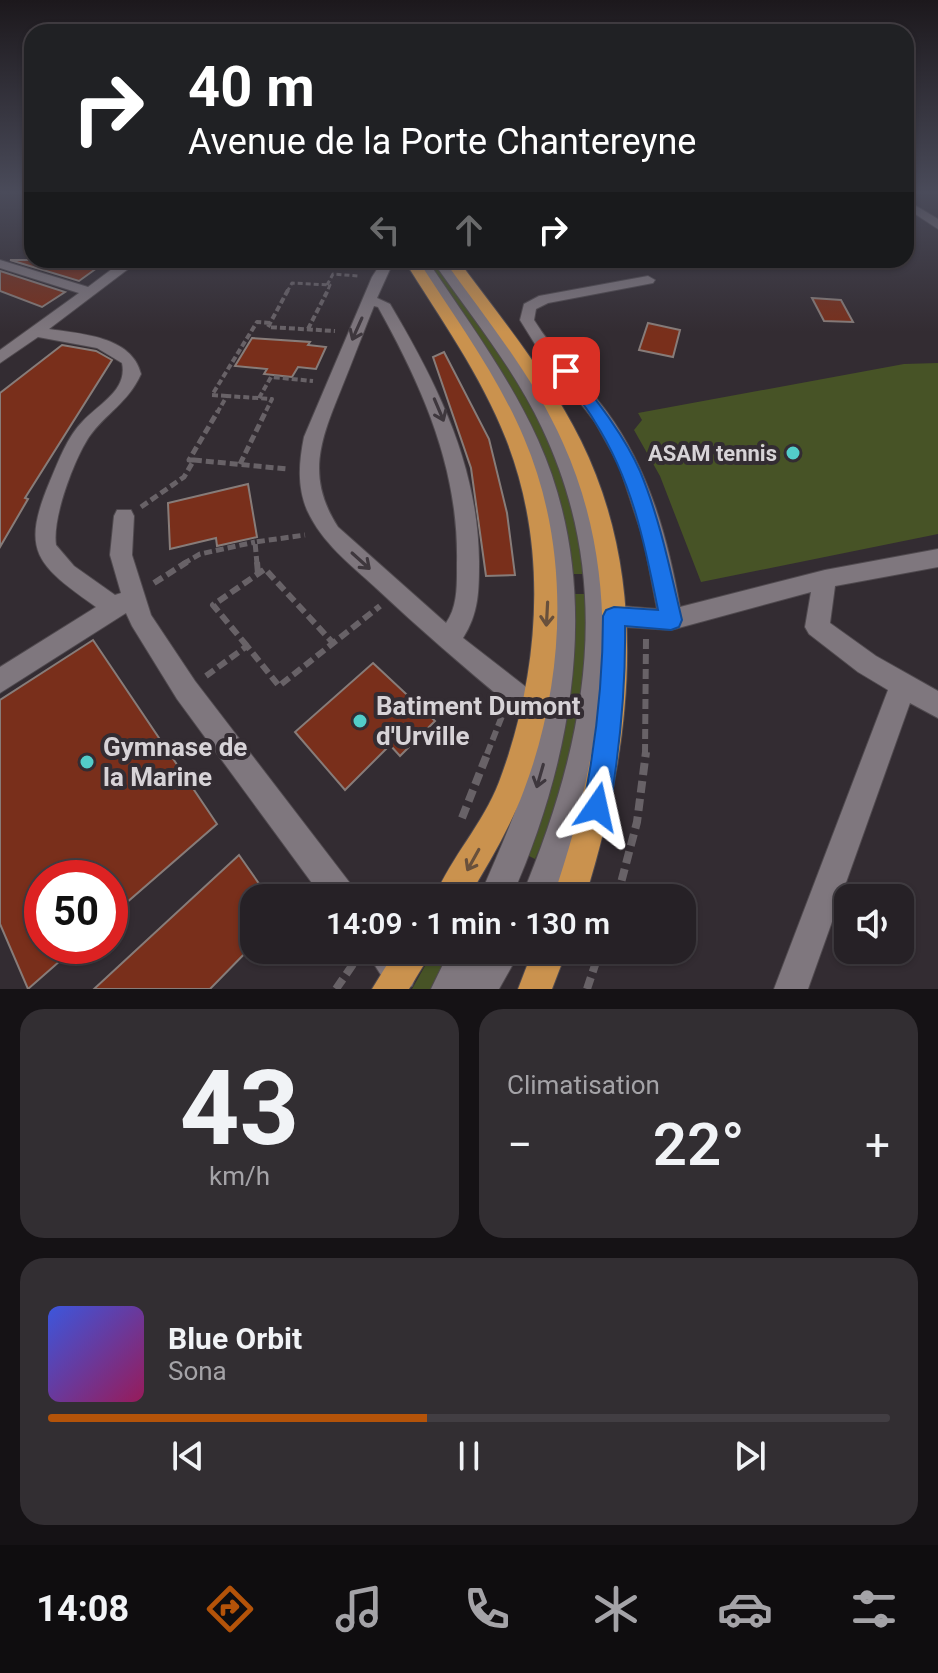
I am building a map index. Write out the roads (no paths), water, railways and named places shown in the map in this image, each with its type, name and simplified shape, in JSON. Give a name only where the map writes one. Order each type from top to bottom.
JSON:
[{"type":"main road","points":[[416,268],[481,372],[507,421],[536,505],[548,582],[545,649],[534,709],[505,801],[458,884]]},
{"type":"main road","points":[[457,268],[546,392],[574,445],[594,500],[606,549],[605,616],[615,677],[610,736],[597,807],[573,884]]},
{"type":"main road","points":[[535,989],[545,964]]},
{"type":"street","points":[[0,264],[90,292]]},
{"type":"street","points":[[0,358],[122,268]]},
{"type":"street","points":[[385,268],[313,437],[307,463],[317,512],[330,531],[448,640],[534,709]]},
{"type":"street","points":[[425,268],[495,375],[531,445],[550,505],[564,583],[564,639],[555,711],[528,819],[501,884]]},
{"type":"street","points":[[444,268],[535,400],[559,444],[584,521],[605,616],[589,734],[561,838],[543,884]]},
{"type":"street","points":[[648,280],[552,296],[529,307],[527,320],[602,418],[630,469],[651,529],[671,620]]},
{"type":"street","points":[[369,301],[383,304],[424,376],[442,414],[457,460],[467,514],[468,558],[465,613],[448,640]]},
{"type":"street","points":[[35,332],[104,343],[116,348],[130,364],[131,376],[125,390],[85,427],[78,440],[45,525],[44,545],[61,567],[124,602],[140,619],[186,690],[332,884]]},
{"type":"street","points":[[124,516],[121,555],[124,602]]},
{"type":"street","points":[[605,616],[671,620],[825,579],[938,558]]},
{"type":"street","points":[[825,579],[817,627],[867,664],[938,705]]},
{"type":"street","points":[[0,681],[124,602]]},
{"type":"street","points":[[791,989],[903,685]]},
{"type":"street","points":[[448,989],[461,964]]},
{"type":"street","points":[[479,989],[495,964]]},
{"type":"place","name":"ASAM tennis","points":[[793,453]]},
{"type":"place","name":"Batiment Dumont d'Urville","points":[[360,721]]},
{"type":"place","name":"Gymnase de la Marine","points":[[87,762]]}]
